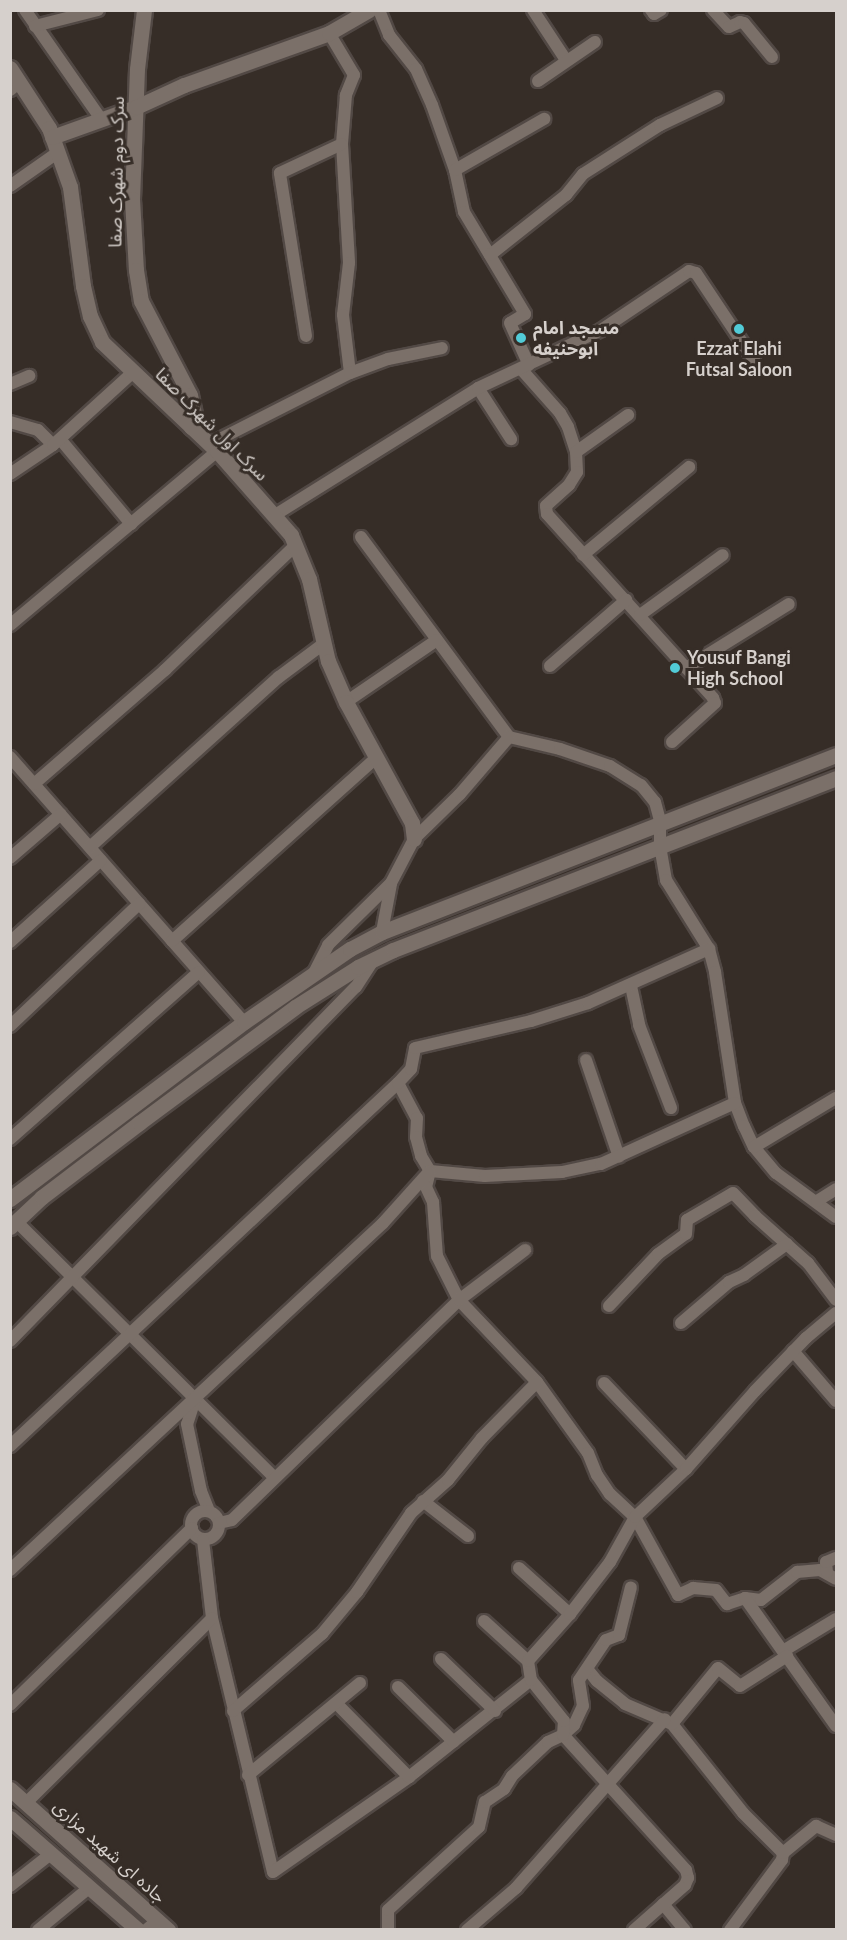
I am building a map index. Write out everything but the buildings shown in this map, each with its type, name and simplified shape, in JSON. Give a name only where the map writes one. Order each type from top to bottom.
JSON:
[{"type":"main road","name":"سرک دوم شهرک صفا","points":[[144,10],[137,69],[132,199],[136,270],[141,301],[190,394],[195,419],[190,427]]},
{"type":"main road","points":[[52,137],[136,107],[184,85],[329,33],[369,10]]},
{"type":"main road","name":"سرک اول شهرک صفا","points":[[10,68],[15,86],[52,137],[70,187],[80,268],[90,316],[102,342],[213,448],[274,515],[296,545],[309,579],[322,645],[346,702],[412,823],[414,839]]},
{"type":"main road","points":[[13,1191],[244,1022],[350,949],[382,932],[660,821],[837,755]]},
{"type":"main road","points":[[14,1225],[73,1173],[294,1007],[358,967],[837,778]]},
{"type":"main road","points":[[350,949],[358,967]]},
{"type":"main road","name":"جاده ای شهید مزاری","points":[[10,1789],[157,1926]]},
{"type":"main road","points":[[10,1818],[138,1929]]},
{"type":"street","points":[[25,10],[101,119]]},
{"type":"street","points":[[35,26],[98,10]]},
{"type":"street","points":[[379,10],[389,34],[416,69],[432,105],[455,170],[464,212],[525,314],[510,323],[525,367],[568,427],[576,452],[577,472],[569,485],[546,506],[547,514],[713,698],[715,703],[672,741]]},
{"type":"street","points":[[533,10],[566,60]]},
{"type":"street","points":[[651,10],[654,14],[661,10]]},
{"type":"street","points":[[713,10],[729,27],[740,22],[744,23],[772,57]]},
{"type":"street","points":[[329,33],[354,75],[346,95],[342,144],[349,263],[343,315],[350,374]]},
{"type":"street","points":[[538,81],[595,42]]},
{"type":"street","points":[[490,255],[566,195],[583,174],[660,125],[717,98]]},
{"type":"street","points":[[455,170],[544,119]]},
{"type":"street","points":[[306,336],[280,173],[342,144]]},
{"type":"street","points":[[10,186],[57,153]]},
{"type":"street","points":[[274,515],[478,388],[601,330],[689,271],[696,273],[753,360]]},
{"type":"street","points":[[10,625],[131,524],[213,448],[350,374],[388,359],[442,348]]},
{"type":"street","points":[[10,474],[56,442],[132,373]]},
{"type":"street","points":[[10,384],[29,376]]},
{"type":"street","points":[[478,388],[511,439]]},
{"type":"street","points":[[576,452],[628,415]]},
{"type":"street","points":[[10,422],[38,430],[56,442],[131,524]]},
{"type":"street","points":[[583,555],[689,467]]},
{"type":"street","points":[[361,537],[509,737],[560,749],[610,766],[641,785],[655,802],[660,821],[660,846],[666,880],[709,949],[715,972],[735,1103],[754,1147],[776,1173],[837,1217]]},
{"type":"street","points":[[34,784],[165,670],[296,545]]},
{"type":"street","points":[[640,615],[723,555]]},
{"type":"street","points":[[550,666],[626,600]]},
{"type":"street","points":[[686,668],[789,604]]},
{"type":"street","points":[[346,702],[437,640]]},
{"type":"street","points":[[90,848],[279,677],[322,645]]},
{"type":"street","points":[[382,932],[391,883],[414,839],[460,794],[509,737]]},
{"type":"street","points":[[172,941],[376,757]]},
{"type":"street","points":[[12,762],[61,814],[244,1022]]},
{"type":"street","points":[[10,858],[61,814]]},
{"type":"street","points":[[10,942],[100,860]]},
{"type":"street","points":[[314,973],[328,945],[391,883]]},
{"type":"street","points":[[10,1026],[139,904]]},
{"type":"street","points":[[10,1446],[398,1083],[411,1070],[415,1048],[531,1021],[631,986],[709,949]]},
{"type":"street","points":[[10,1341],[356,987],[374,959]]},
{"type":"street","points":[[10,1140],[199,972]]},
{"type":"street","points":[[631,986],[639,1025],[671,1108]]},
{"type":"street","points":[[586,1060],[619,1157]]},
{"type":"street","points":[[398,1083],[417,1118],[416,1137],[421,1156],[430,1171],[426,1187],[433,1202],[437,1256],[459,1300],[537,1382],[588,1453],[597,1475],[610,1494],[635,1517],[678,1595],[693,1588],[716,1590],[727,1604],[745,1598],[761,1600],[797,1572],[832,1576],[826,1562],[837,1558]]},
{"type":"street","points":[[754,1147],[837,1098]]},
{"type":"street","points":[[430,1171],[484,1176],[562,1172],[619,1157],[735,1103]]},
{"type":"street","points":[[10,1570],[383,1223],[430,1171]]},
{"type":"street","points":[[817,1201],[837,1189]]},
{"type":"street","points":[[609,1306],[658,1254],[686,1234],[687,1220],[733,1193],[808,1263],[837,1300]]},
{"type":"street","points":[[14,1225],[73,1278],[129,1336],[274,1477]]},
{"type":"street","points":[[681,1323],[729,1282],[744,1275],[787,1244]]},
{"type":"street","points":[[219,1523],[232,1520],[459,1300],[525,1250]]},
{"type":"street","points":[[528,1661],[570,1614],[610,1562],[635,1517],[686,1469],[793,1351],[837,1313]]},
{"type":"street","points":[[793,1351],[837,1401]]},
{"type":"street","points":[[233,1711],[322,1634],[357,1592],[411,1513],[448,1480],[482,1438],[537,1382]]},
{"type":"street","points":[[604,1383],[686,1469]]},
{"type":"street","points":[[195,1400],[187,1424],[201,1491],[209,1512],[219,1523]]},
{"type":"street","points":[[423,1501],[468,1536]]},
{"type":"street","points":[[10,1705],[192,1528],[195,1516],[203,1511],[209,1512]]},
{"type":"street","points":[[203,1540],[217,1532],[219,1523]]},
{"type":"street","points":[[192,1528],[203,1540],[212,1618],[273,1872],[409,1777],[495,1711],[531,1680]]},
{"type":"street","points":[[519,1568],[570,1614]]},
{"type":"street","points":[[388,1929],[388,1910],[479,1827],[485,1802],[504,1789],[512,1776],[548,1742],[563,1735],[574,1725],[584,1706],[579,1680],[588,1670],[606,1640],[619,1635],[631,1587]]},
{"type":"street","points":[[745,1598],[837,1726]]},
{"type":"street","points":[[26,1803],[212,1618]]},
{"type":"street","points":[[467,1929],[516,1888],[718,1668],[740,1686],[837,1618]]},
{"type":"street","points":[[484,1621],[528,1661],[531,1680],[564,1721],[563,1735],[686,1870],[688,1878],[685,1886],[634,1929]]},
{"type":"street","points":[[441,1659],[495,1711]]},
{"type":"street","points":[[588,1670],[597,1681],[625,1704],[668,1721],[743,1813],[783,1853]]},
{"type":"street","points":[[248,1775],[360,1683]]},
{"type":"street","points":[[398,1687],[454,1742]]},
{"type":"street","points":[[337,1704],[409,1777]]},
{"type":"street","points":[[730,1929],[782,1860],[783,1853],[816,1826],[837,1835]]},
{"type":"street","points":[[10,1886],[52,1853]]},
{"type":"street","points":[[38,1929],[90,1887]]},
{"type":"street","points":[[663,1904],[685,1929]]},
{"type":"place","name":"Ezzat Elahi Futsal Saloon","points":[[739,329]]},
{"type":"place","name":"مسجد امام ابوحنیفه","points":[[521,338]]},
{"type":"place","name":"Yousuf Bangi High School","points":[[675,668]]}]
